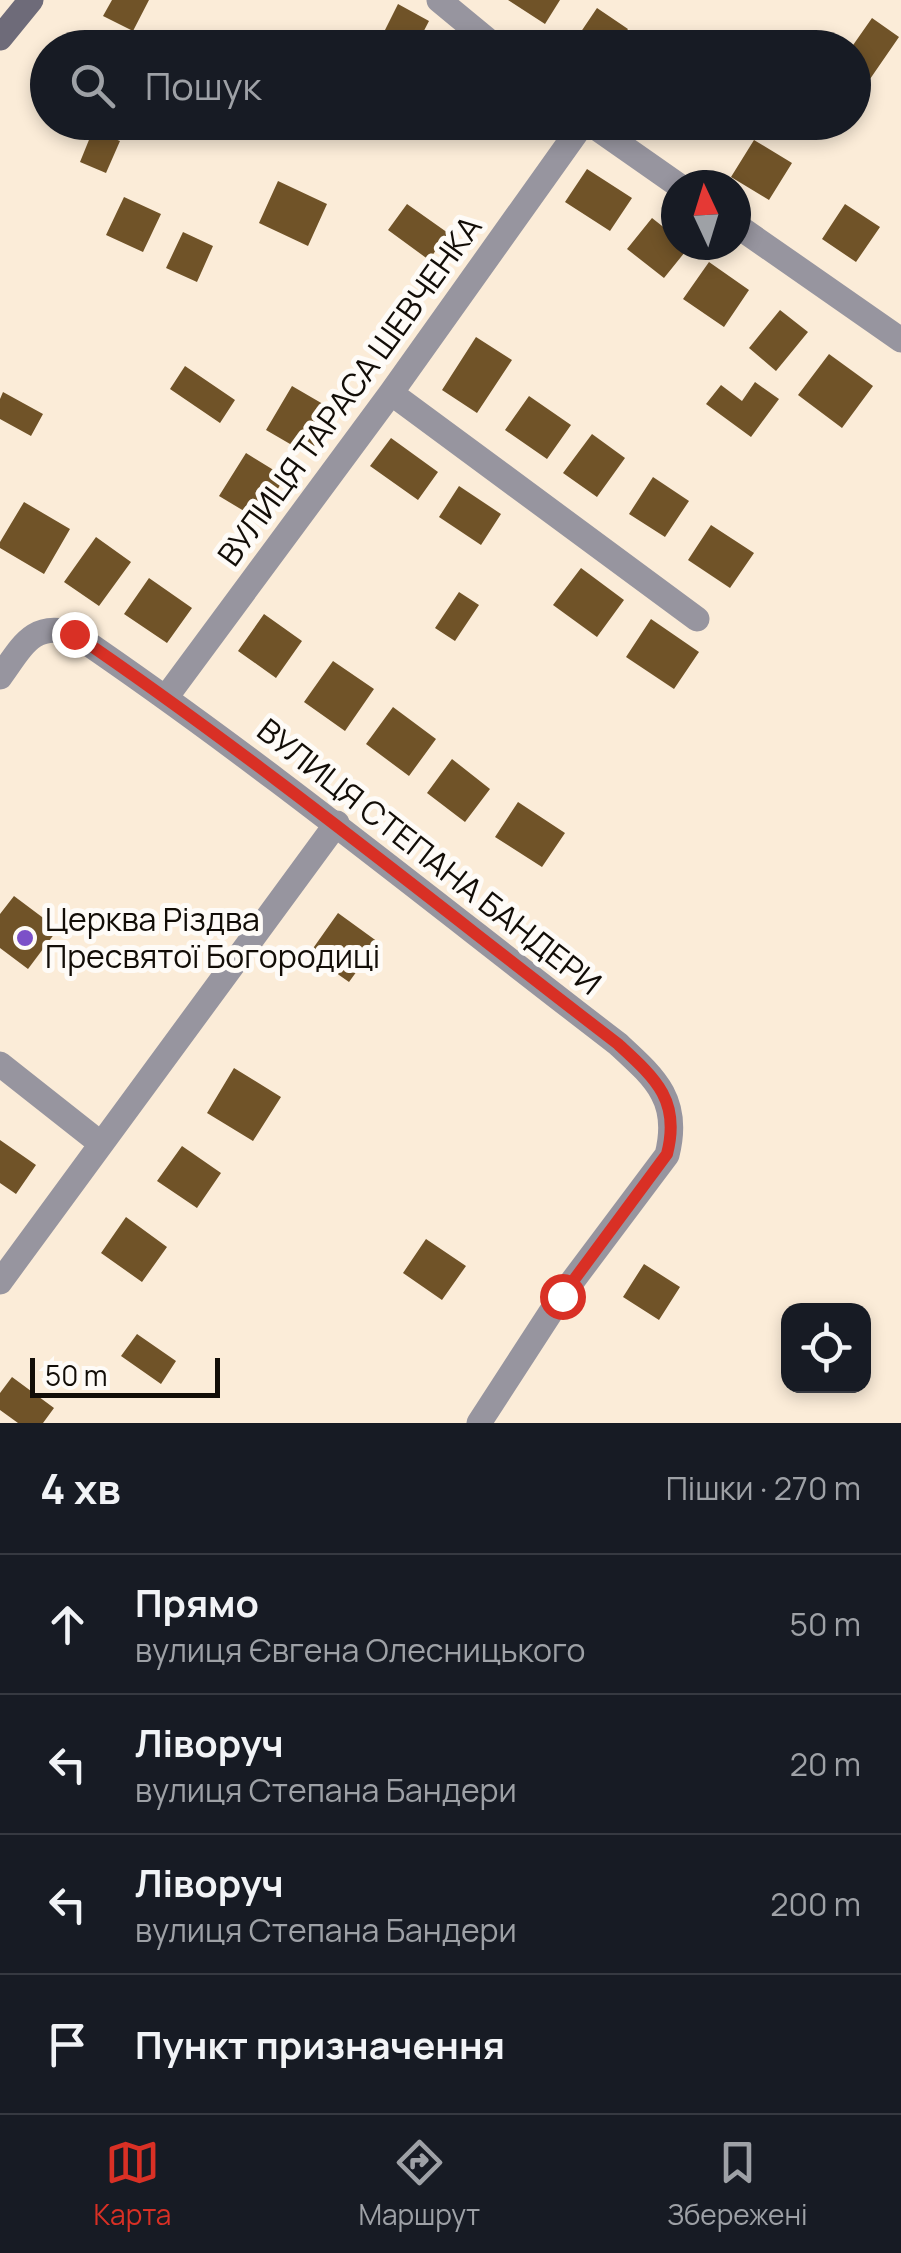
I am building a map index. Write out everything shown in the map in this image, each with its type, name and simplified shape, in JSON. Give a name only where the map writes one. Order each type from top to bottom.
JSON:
[{"type":"main road","points":[[0,38],[31,0]]},
{"type":"street","points":[[439,0],[475,30]]},
{"type":"street","name":"ВУЛИЦЯ ТАРАСА ШЕВЧЕНКА","points":[[167,696],[573,140]]},
{"type":"street","points":[[612,140],[661,173]]},
{"type":"street","points":[[751,235],[901,340]]},
{"type":"street","points":[[390,394],[697,619]]},
{"type":"street","name":"ВУЛИЦЯ СТЕПАНА БАНДЕРИ","points":[[0,677],[28,640],[42,630],[58,628],[74,634],[167,696],[336,823],[618,1044],[664,1092],[672,1134],[667,1154],[562,1296],[479,1423]]},
{"type":"street","points":[[0,1282],[336,823]]},
{"type":"street","points":[[0,1064],[100,1143]]},
{"type":"building","points":[[112,0],[149,0],[134,30],[103,16]]},
{"type":"building","points":[[508,0],[560,0],[545,24]]},
{"type":"building","points":[[398,4],[429,21],[424,30],[385,30]]},
{"type":"building","points":[[597,8],[628,29],[627,30],[582,30]]},
{"type":"building","points":[[872,18],[899,37],[871,78],[871,30],[864,30]]},
{"type":"building","points":[[89,140],[120,141],[106,173],[80,162]]},
{"type":"building","points":[[754,140],[792,163],[769,200],[751,189],[751,170],[735,170]]},
{"type":"building","points":[[587,169],[632,198],[610,231],[565,202]]},
{"type":"building","points":[[278,181],[327,204],[308,246],[259,223]]},
{"type":"building","points":[[124,197],[161,214],[143,252],[106,235]]},
{"type":"building","points":[[407,204],[448,233],[429,260],[388,230]]},
{"type":"building","points":[[845,204],[880,227],[856,262],[822,239]]},
{"type":"building","points":[[652,218],[661,225],[661,260],[679,260],[664,278],[627,249]]},
{"type":"building","points":[[183,232],[213,246],[197,282],[166,268]]},
{"type":"building","points":[[709,262],[749,290],[724,327],[683,299]]},
{"type":"building","points":[[780,310],[808,332],[776,371],[749,348]]},
{"type":"building","points":[[476,337],[512,360],[477,413],[442,390]]},
{"type":"building","points":[[829,354],[873,386],[842,428],[798,395]]},
{"type":"building","points":[[185,366],[235,400],[220,423],[170,389]]},
{"type":"building","points":[[755,382],[779,399],[751,437],[706,404],[721,385],[742,401]]},
{"type":"building","points":[[292,386],[335,411],[309,455],[266,430]]},
{"type":"building","points":[[3,392],[43,414],[31,436],[0,419]]},
{"type":"building","points":[[529,396],[571,425],[547,459],[505,430]]},
{"type":"building","points":[[592,434],[625,458],[597,497],[563,473]]},
{"type":"building","points":[[391,438],[438,472],[418,500],[370,466]]},
{"type":"building","points":[[246,453],[285,477],[259,520],[219,496]]},
{"type":"building","points":[[653,477],[689,501],[665,537],[629,514]]},
{"type":"building","points":[[459,486],[501,514],[481,545],[439,517]]},
{"type":"building","points":[[24,502],[70,529],[44,574],[0,548]]},
{"type":"building","points":[[711,525],[754,553],[730,588],[688,560]]},
{"type":"building","points":[[96,537],[131,562],[99,606],[64,582]]},
{"type":"building","points":[[581,568],[624,600],[597,637],[553,605]]},
{"type":"building","points":[[149,578],[192,608],[167,643],[124,614]]},
{"type":"building","points":[[459,592],[479,605],[455,641],[435,628]]},
{"type":"building","points":[[264,614],[302,641],[276,678],[238,651]]},
{"type":"building","points":[[651,619],[699,652],[674,689],[626,657]]},
{"type":"building","points":[[333,661],[374,689],[345,731],[304,702]]},
{"type":"building","points":[[393,707],[436,739],[409,776],[366,744]]},
{"type":"building","points":[[452,759],[490,789],[465,822],[427,793]]},
{"type":"building","points":[[518,802],[565,833],[542,867],[495,837]]},
{"type":"building","name":"Церква Різдва Пресвятої Богородиці","points":[[14,896],[58,929],[28,969],[0,948],[0,914]]},
{"type":"building","points":[[338,913],[378,942],[349,982],[309,954]]},
{"type":"building","points":[[234,1068],[281,1097],[253,1141],[207,1113]]},
{"type":"building","points":[[0,1140],[36,1165],[16,1194],[0,1183]]},
{"type":"building","points":[[182,1146],[221,1173],[197,1208],[157,1181]]},
{"type":"building","points":[[126,1217],[167,1247],[142,1282],[101,1253]]},
{"type":"building","points":[[426,1239],[466,1266],[442,1300],[403,1273]]},
{"type":"building","points":[[644,1264],[680,1287],[659,1320],[623,1297]]},
{"type":"building","points":[[137,1334],[176,1361],[161,1384],[121,1356]]},
{"type":"building","points":[[12,1377],[54,1408],[43,1423],[18,1423],[0,1410],[0,1393]]},
{"type":"place","name":"Церква Різдва Пресвятої Богородиці","points":[[25,938]]},
{"type":"route","points":[[74,634],[167,696],[336,823],[618,1044],[664,1092],[672,1134],[667,1154],[562,1296]]}]
